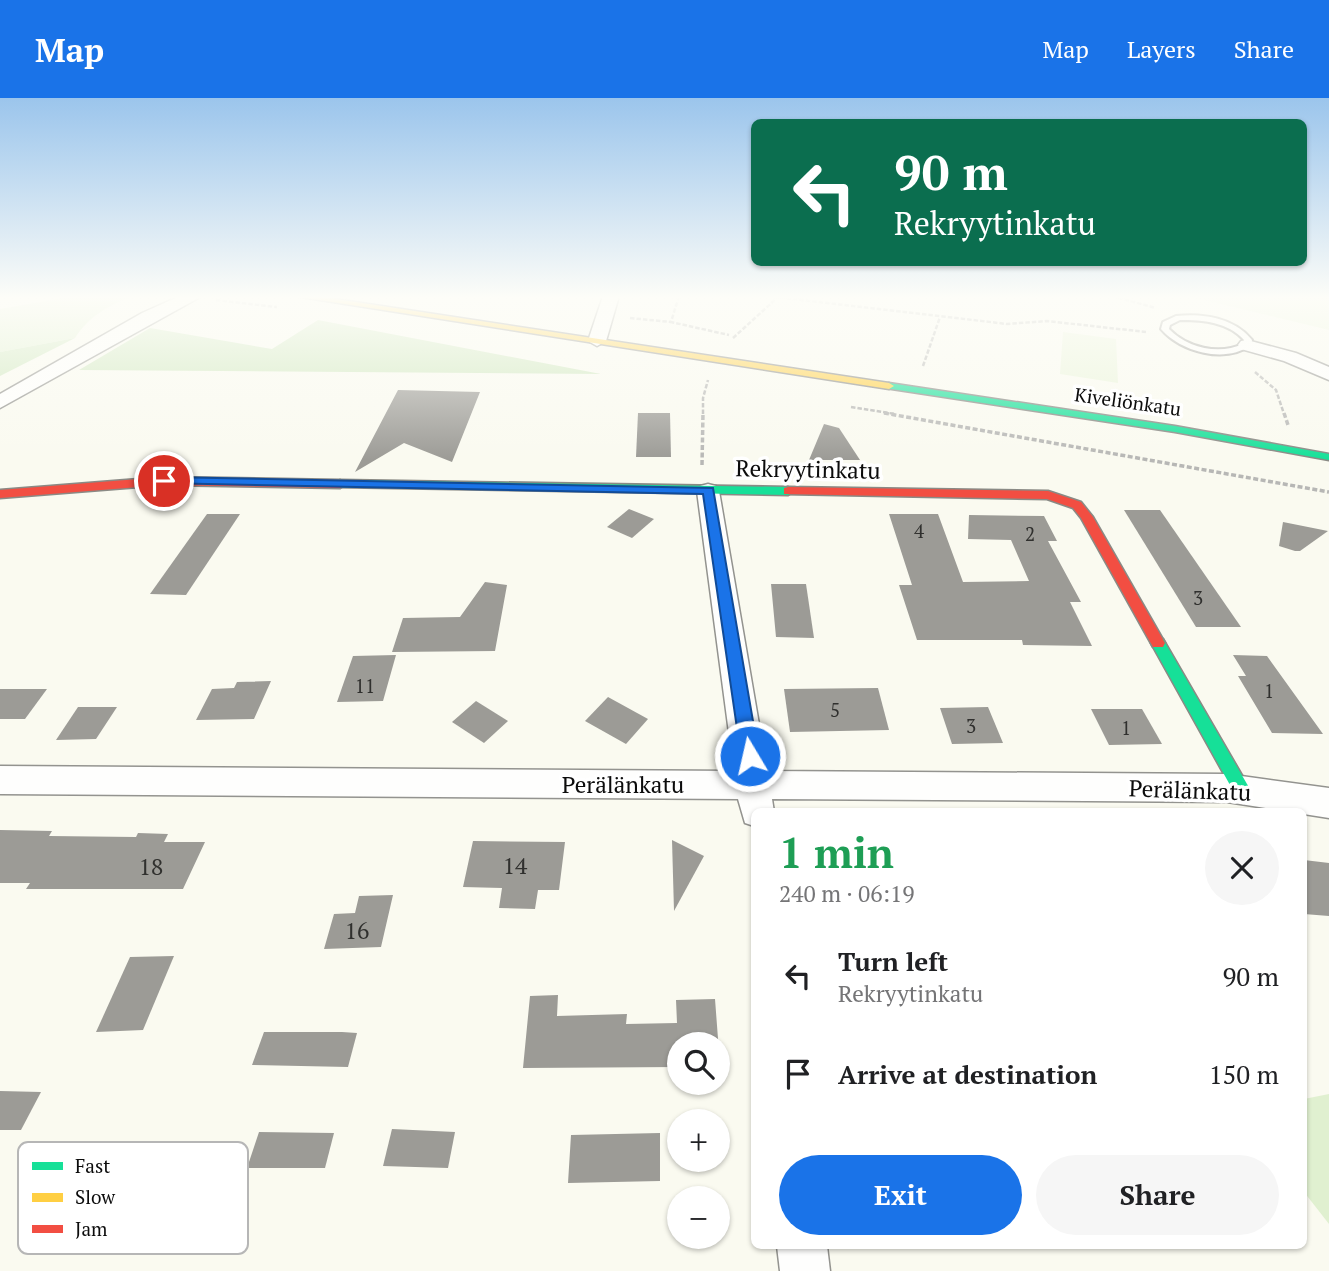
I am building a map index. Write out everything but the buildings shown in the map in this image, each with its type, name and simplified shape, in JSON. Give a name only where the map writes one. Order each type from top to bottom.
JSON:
[{"type":"street","points":[[0,402],[89,351]]},
{"type":"street","name":"Kiveliönkatu","points":[[658,351],[1175,429],[1329,457]]},
{"type":"street","points":[[1268,351],[1329,374]]},
{"type":"street","name":"Rekryytinkatu","points":[[0,494],[164,481],[1048,495],[1077,505],[1087,517],[1241,789]]},
{"type":"street","points":[[705,491],[756,799]]},
{"type":"street","name":"Perälänkatu","points":[[0,780],[756,799],[1241,789],[1329,803]]},
{"type":"street","points":[[802,1249],[805,1271]]},
{"type":"path","points":[[921,374],[929,351]]},
{"type":"path","points":[[705,491],[704,398],[709,374]]},
{"type":"green space","points":[[7,351],[50,351],[0,376],[0,352]]},
{"type":"green space","points":[[112,351],[479,351],[601,374],[79,370]]},
{"type":"green space","points":[[1062,351],[1117,351],[1118,383],[1060,374]]},
{"type":"green space","points":[[1329,1094],[1329,1224],[1307,1196],[1307,1098]]},
{"type":"traffic: fast","points":[[889,386],[1175,429],[1329,457]]},
{"type":"traffic: fast","points":[[340,484],[788,491]]},
{"type":"traffic: fast","points":[[1158,643],[1241,789]]},
{"type":"traffic: slow","points":[[657,351],[889,386]]},
{"type":"traffic: jam","points":[[0,494],[164,481],[340,484]]},
{"type":"traffic: jam","points":[[788,491],[1048,495],[1077,505],[1087,517],[1158,643]]},
{"type":"route","points":[[164,481],[708,491],[750,756]]}]
